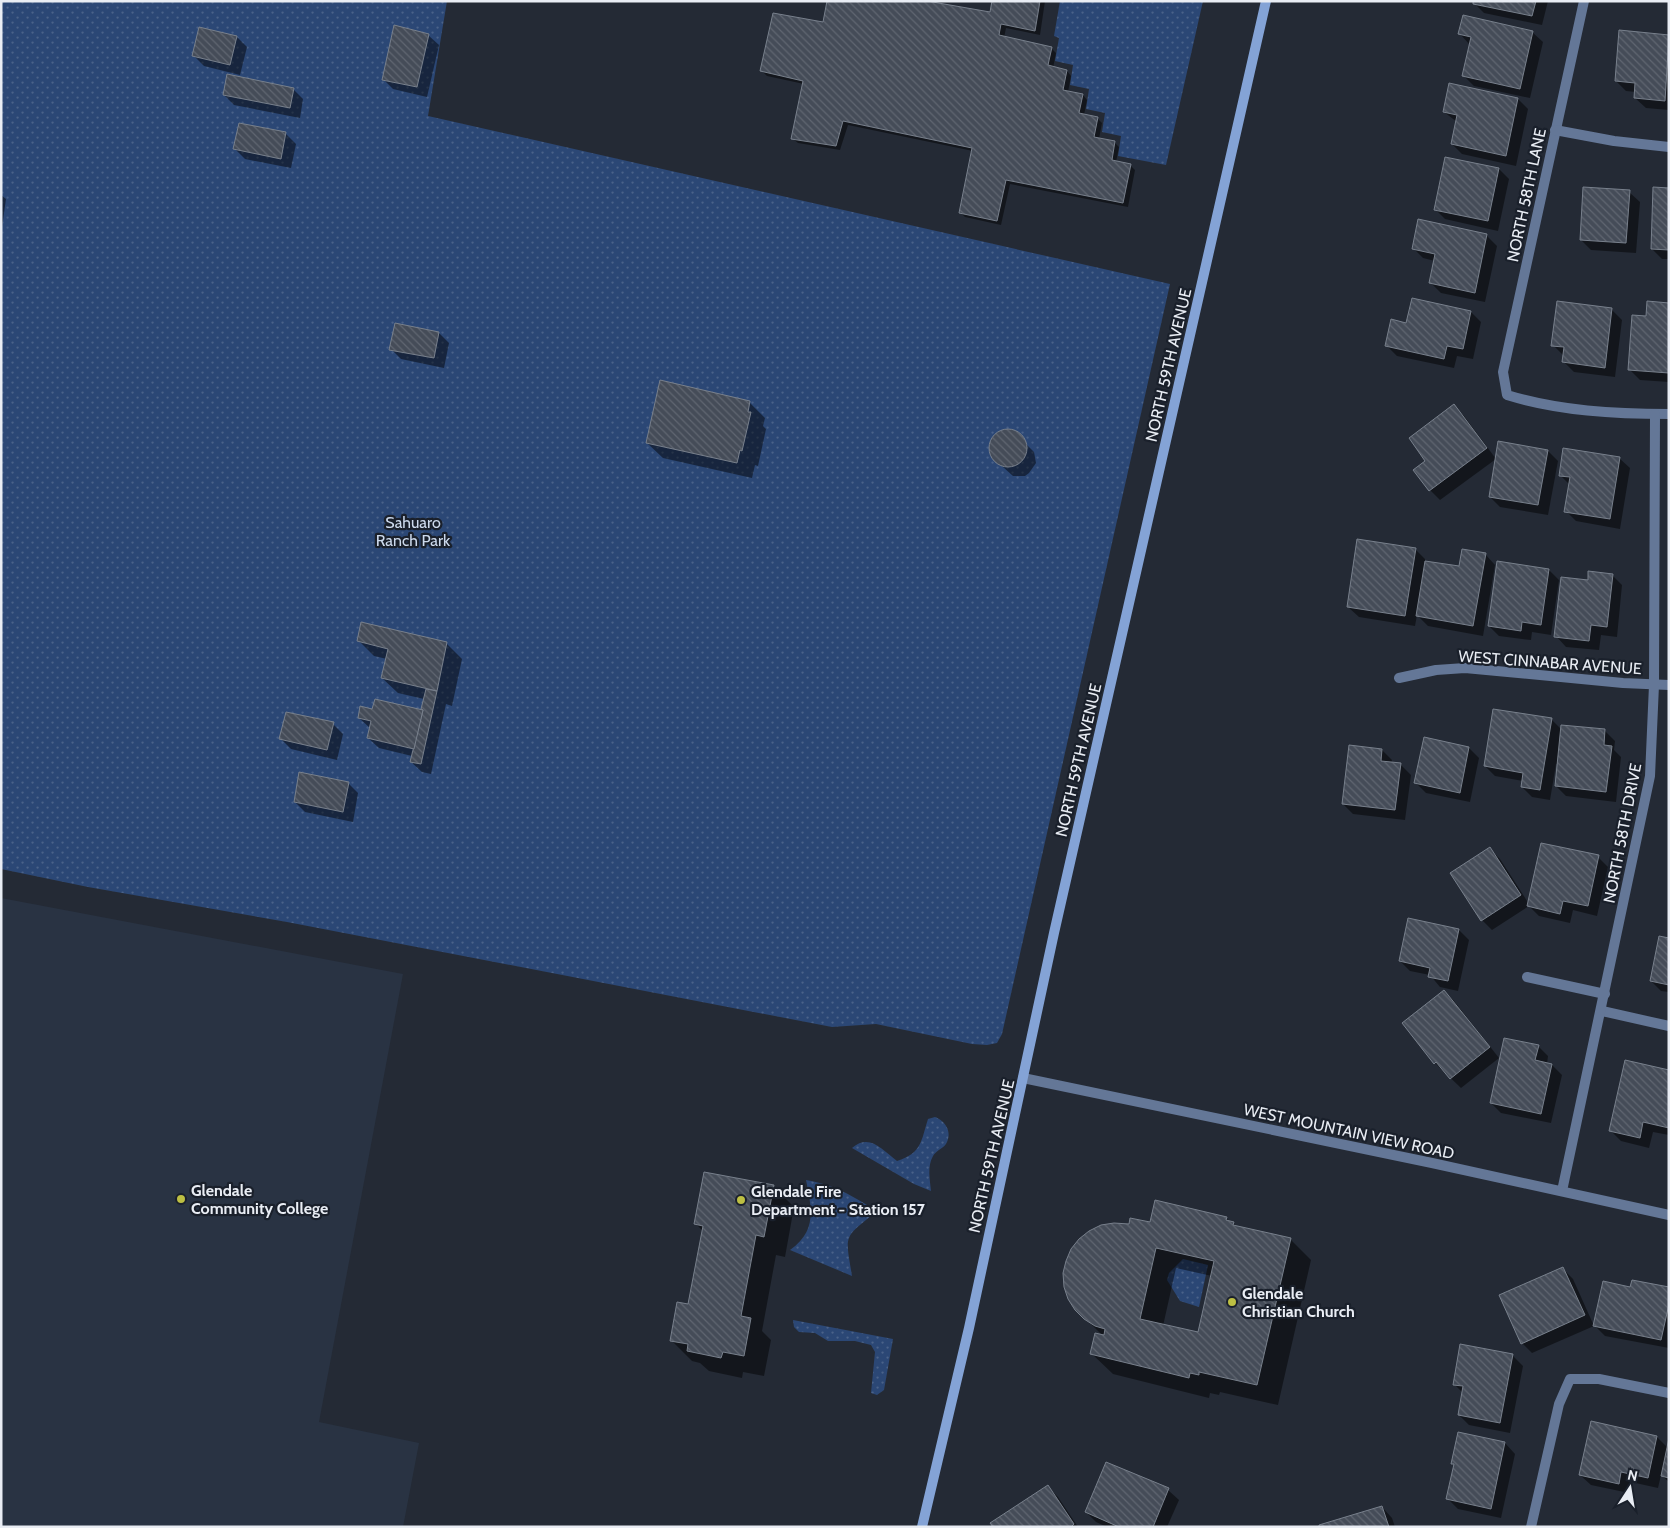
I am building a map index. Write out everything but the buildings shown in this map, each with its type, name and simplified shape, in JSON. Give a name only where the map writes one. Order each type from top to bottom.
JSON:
[{"type":"main road","name":"NORTH 59TH AVENUE","points":[[922,1527],[969,1328],[1054,934],[1266,1]]},
{"type":"street","name":"NORTH 58TH LANE","points":[[1584,1],[1503,372],[1507,395],[1534,404],[1589,411],[1654,414]]},
{"type":"street","points":[[1555,130],[1614,141],[1669,147]]},
{"type":"street","points":[[1654,414],[1669,414]]},
{"type":"street","name":"NORTH 58TH DRIVE","points":[[1562,1191],[1602,1011],[1650,776],[1654,685],[1654,414]]},
{"type":"street","name":"WEST CINNABAR AVENUE","points":[[1400,678],[1436,670],[1465,668],[1613,682],[1669,685]]},
{"type":"street","points":[[1527,978],[1605,994]]},
{"type":"street","points":[[1602,1011],[1669,1026]]},
{"type":"street","name":"WEST MOUNTAIN VIEW ROAD","points":[[1023,1078],[1669,1215]]},
{"type":"street","points":[[1531,1527],[1559,1404],[1570,1379],[1599,1379],[1669,1393]]},
{"type":"shaded area","name":"Glendale Community College","points":[[1,898],[403,974],[319,1422],[419,1443],[403,1527],[1,1527]]},
{"type":"green space","name":"Sahuaro Ranch Park","points":[[1,1],[447,1],[428,116],[1170,284],[1002,1034],[997,1043],[987,1045],[972,1044],[876,1024],[832,1027],[1,869]]},
{"type":"green space","points":[[1060,1],[1203,1],[1166,165],[1118,156],[1121,136],[1102,132],[1105,113],[1086,109],[1089,89],[1070,85],[1073,65],[1055,61],[1059,38],[1054,36]]},
{"type":"green space","points":[[935,1117],[945,1124],[949,1134],[946,1144],[934,1154],[931,1160],[929,1173],[931,1191],[914,1184],[852,1148],[865,1142],[870,1143],[881,1148],[897,1161],[916,1150],[922,1140],[928,1119]]},
{"type":"green space","points":[[806,1180],[835,1188],[877,1211],[858,1227],[849,1238],[848,1252],[852,1276],[790,1250],[799,1243],[809,1227],[811,1210]]},
{"type":"green space","points":[[1183,1259],[1208,1265],[1199,1307],[1180,1301],[1167,1280],[1169,1273]]},
{"type":"green space","points":[[793,1320],[893,1339],[884,1390],[877,1395],[871,1393],[875,1352],[871,1345],[855,1341],[828,1341],[815,1333],[799,1332],[794,1327]]},
{"type":"place","name":"Glendale Community College","points":[[181,1199]]},
{"type":"place","name":"Glendale Fire Department - Station 157","points":[[741,1200]]},
{"type":"place","name":"Glendale Christian Church","points":[[1232,1302]]}]
